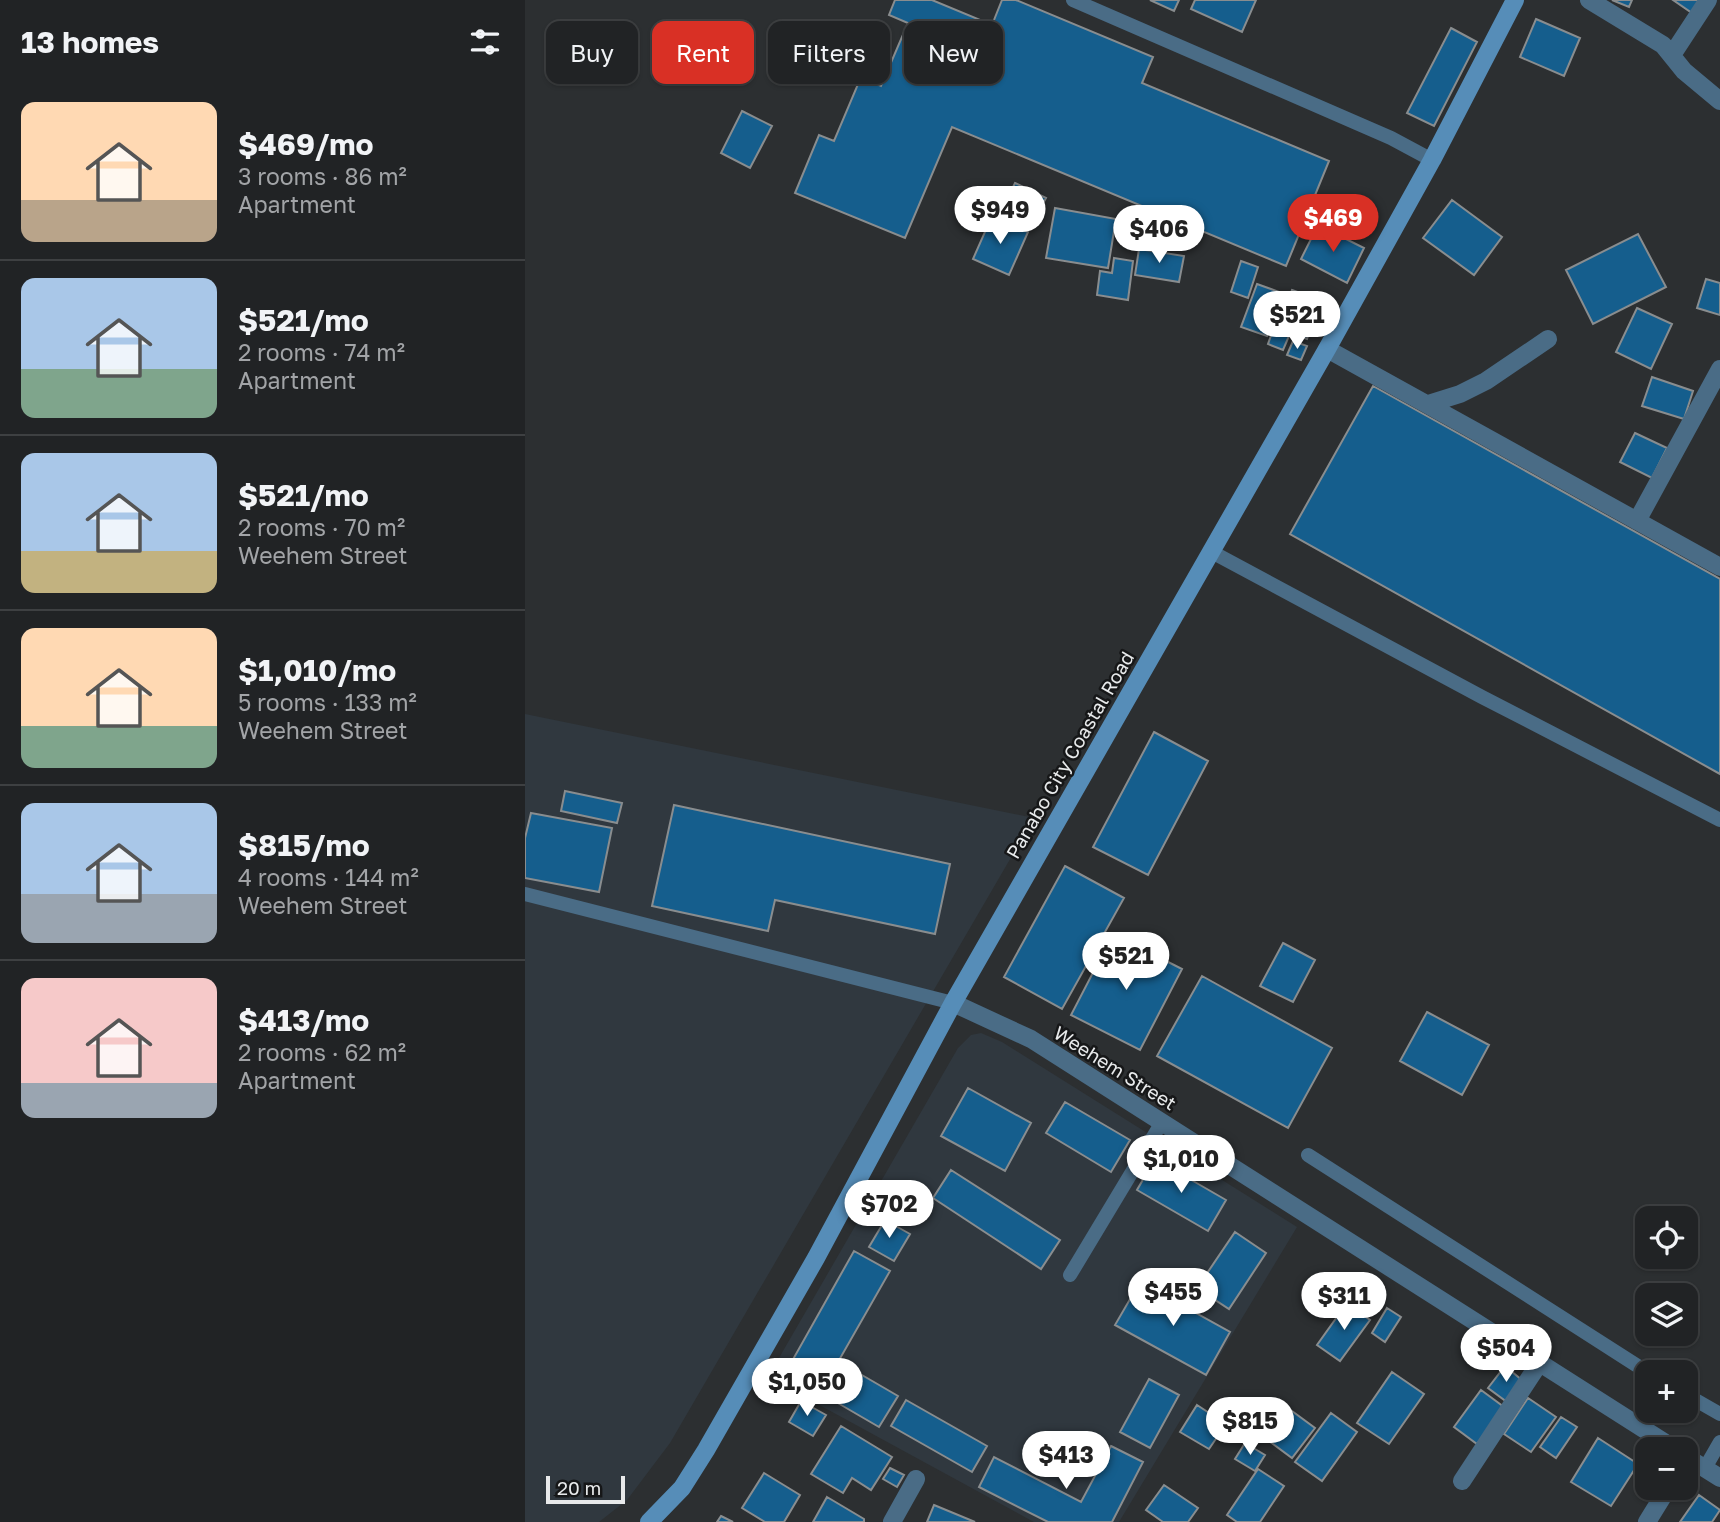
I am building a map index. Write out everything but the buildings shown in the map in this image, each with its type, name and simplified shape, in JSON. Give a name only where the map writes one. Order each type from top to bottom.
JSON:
[{"type":"main road","name":"Panabo City Coastal Road","points":[[649,1522],[682,1488],[816,1258],[953,1003],[1327,349],[1432,160],[1515,0]]},
{"type":"street","points":[[1589,0],[1652,37],[1672,55],[1684,71],[1720,101]]},
{"type":"street","points":[[1672,55],[1708,0]]},
{"type":"street","points":[[1427,404],[1460,394],[1486,381],[1548,339]]},
{"type":"street","points":[[1327,349],[1720,567]]},
{"type":"street","points":[[1637,521],[1720,369]]},
{"type":"street","name":"Weehem Street","points":[[953,1003],[1031,1039],[1655,1437]]},
{"type":"street","points":[[1462,1481],[1540,1362]]},
{"type":"street","name":"Weehem Street","points":[[1698,1464],[1720,1478]]},
{"type":"street","points":[[892,1522],[916,1479]]},
{"type":"street","points":[[1647,1522],[1661,1500]]},
{"type":"lane","points":[[1073,0],[1391,138],[1432,160]]},
{"type":"lane","points":[[1210,551],[1482,697],[1720,820]]},
{"type":"lane","points":[[525,894],[953,1003]]},
{"type":"lane","points":[[1070,1275],[1162,1122]]},
{"type":"lane","points":[[1308,1156],[1635,1364]]},
{"type":"lane","points":[[1698,1401],[1720,1414]]},
{"type":"lane","points":[[1705,1468],[1720,1442]]},
{"type":"shaded area","points":[[525,714],[1034,818],[670,1443],[627,1500],[599,1522],[525,1522]]},
{"type":"shaded area","points":[[981,1033],[1002,1042],[1297,1227],[1119,1522],[1034,1522],[768,1377],[958,1048],[971,1035]]}]
